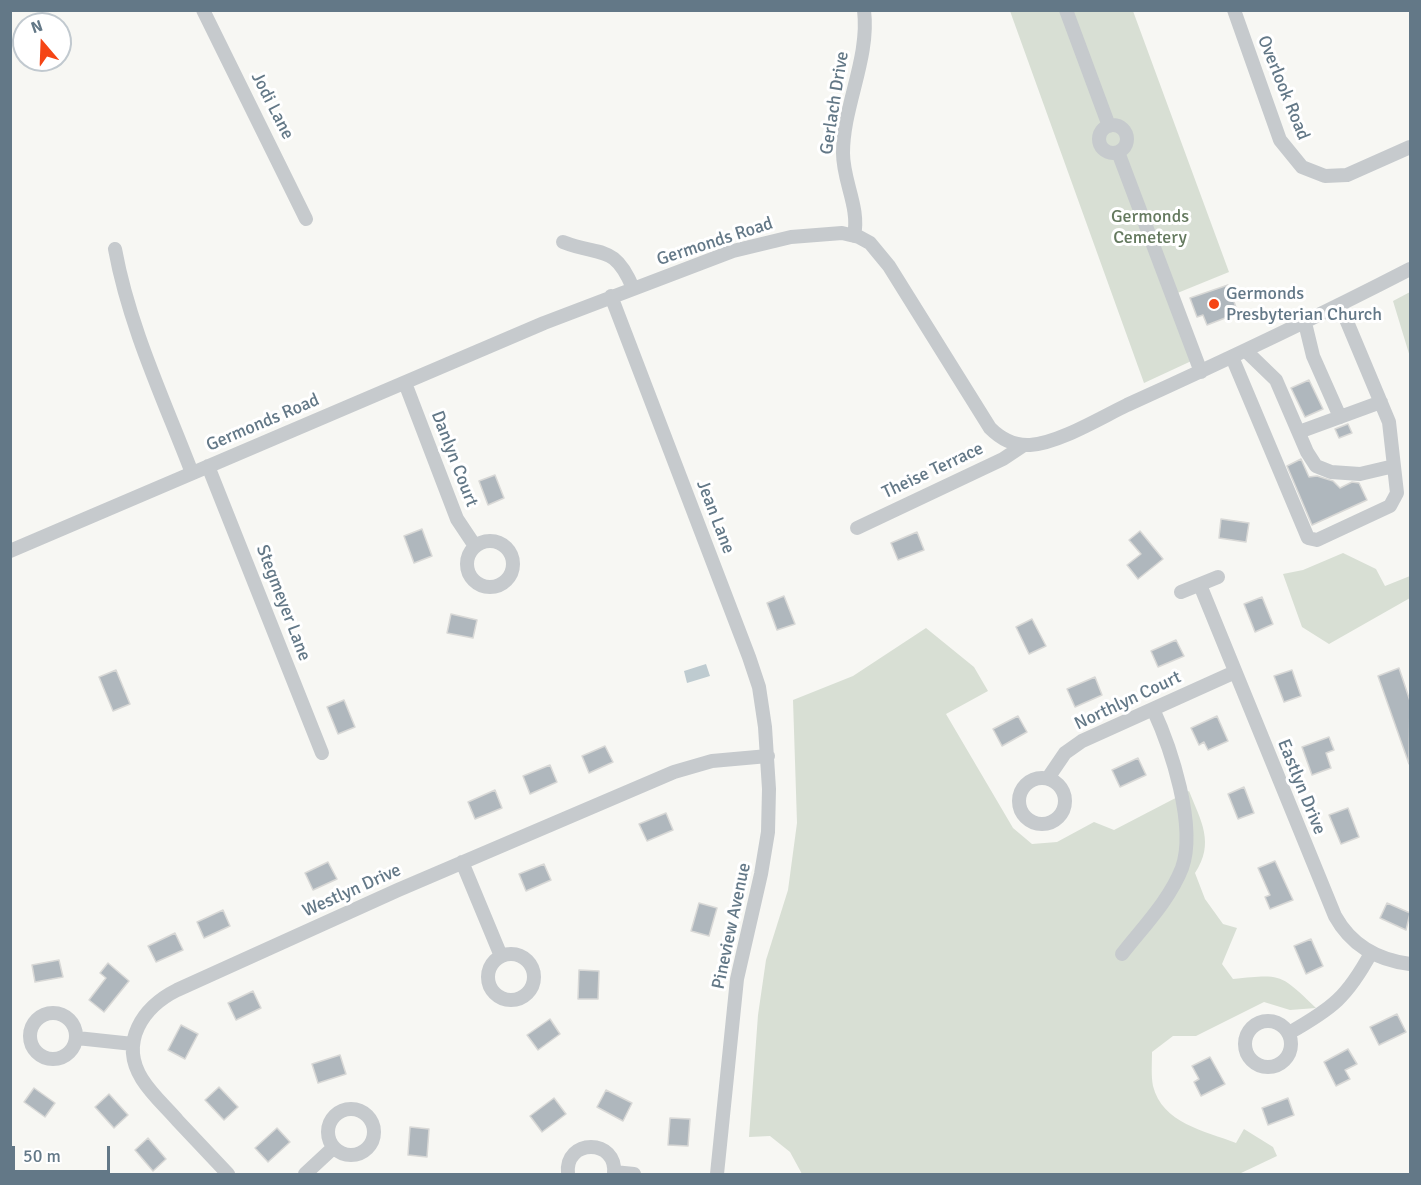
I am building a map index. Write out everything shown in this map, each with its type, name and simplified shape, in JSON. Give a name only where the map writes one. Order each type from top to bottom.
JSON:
[{"type":"street","name":"Jodi Lane","points":[[202,10],[306,219]]},
{"type":"street","name":"Gerlach Drive","points":[[855,236],[856,218],[846,180],[843,154],[864,36],[864,10]]},
{"type":"street","points":[[1066,10],[1108,126]]},
{"type":"street","name":"Overlook Road","points":[[1234,10],[1280,140],[1302,167],[1326,176],[1347,175],[1410,147]]},
{"type":"street","points":[[1108,126],[1121,127],[1126,135],[1125,146],[1118,152],[1109,152],[1100,144],[1101,132],[1108,126]]},
{"type":"street","points":[[1118,152],[1201,372]]},
{"type":"street","name":"Germonds Road","points":[[10,551],[611,296],[734,251],[769,241],[819,234],[855,236]]},
{"type":"street","points":[[855,236],[870,243],[885,260],[990,428],[1006,440],[1024,445],[1056,437],[1201,372],[1410,269]]},
{"type":"street","points":[[563,242],[609,254],[619,261],[633,288]]},
{"type":"street","points":[[115,249],[121,281],[192,473]]},
{"type":"street","name":"Jean Lane","points":[[611,296],[755,672],[764,714],[768,756]]},
{"type":"street","points":[[1232,357],[1281,479],[1310,540],[1317,540],[1390,506],[1397,493],[1391,429],[1340,305]]},
{"type":"street","points":[[1305,322],[1313,356],[1340,417]]},
{"type":"street","points":[[1246,351],[1276,380],[1311,460],[1323,470],[1366,473],[1394,466]]},
{"type":"street","name":"Danlyn Court","points":[[405,382],[457,519],[475,546]]},
{"type":"street","points":[[1299,432],[1381,402]]},
{"type":"street","name":"Theise Terrace","points":[[856,528],[1003,459],[1024,445]]},
{"type":"street","name":"Stegmeyer Lane","points":[[208,466],[322,753]]},
{"type":"street","points":[[1181,592],[1218,577]]},
{"type":"street","name":"Eastlyn Drive","points":[[1200,585],[1330,906],[1344,931],[1371,953],[1410,964]]},
{"type":"street","name":"Northlyn Court","points":[[1048,778],[1058,760],[1073,746],[1235,672]]},
{"type":"street","points":[[1122,954],[1172,888],[1181,870],[1186,851],[1176,767],[1153,709]]},
{"type":"street","name":"Westlyn Drive","points":[[133,1044],[136,1029],[144,1015],[170,994],[462,862],[684,769],[712,761],[768,756]]},
{"type":"street","name":"Pineview Avenue","points":[[717,1174],[722,1143],[736,979],[766,846],[768,756]]},
{"type":"street","points":[[462,862],[501,956]]},
{"type":"street","points":[[1289,1033],[1343,998],[1371,953]]},
{"type":"street","points":[[77,1038],[133,1044],[137,1068],[145,1084],[228,1174]]},
{"type":"street","points":[[568,1174],[568,1163],[573,1154],[590,1146],[606,1152],[613,1161],[614,1173],[633,1174]]},
{"type":"street","points":[[305,1174],[333,1148]]},
{"type":"green space","name":"Germonds Cemetery","points":[[1010,11],[1133,11],[1229,272],[1175,294],[1200,357],[1144,383]]},
{"type":"green space","points":[[1410,292],[1410,357],[1393,301]]},
{"type":"green space","points":[[1343,553],[1376,569],[1385,586],[1410,576],[1410,598],[1329,644],[1302,627],[1283,574],[1303,570]]},
{"type":"green space","points":[[926,628],[974,667],[988,691],[946,714],[1013,828],[1032,844],[1057,842],[1094,822],[1114,830],[1189,791],[1201,822],[1205,842],[1201,862],[1195,873],[1205,899],[1223,924],[1237,928],[1222,964],[1233,979],[1272,977],[1280,979],[1295,988],[1316,1008],[1290,1010],[1264,1002],[1196,1036],[1173,1036],[1152,1052],[1153,1086],[1165,1109],[1186,1124],[1236,1143],[1244,1129],[1273,1147],[1277,1156],[1239,1174],[802,1174],[790,1152],[770,1136],[749,1137],[758,1015],[766,960],[788,890],[797,823],[793,700],[853,676]]},
{"type":"shaded area","points":[[706,664],[710,676],[687,683],[684,671]]},
{"type":"building","name":"Germonds Presbyterian Church","points":[[1228,285],[1238,313],[1207,325],[1203,315],[1197,317],[1190,298]]},
{"type":"building","points":[[1309,380],[1323,409],[1305,417],[1291,388]]},
{"type":"building","points":[[1348,424],[1352,433],[1339,438],[1335,429]]},
{"type":"building","points":[[1301,459],[1309,477],[1317,476],[1333,481],[1340,488],[1352,482],[1359,483],[1367,500],[1312,525],[1287,466]]},
{"type":"building","points":[[495,475],[504,498],[488,505],[479,481]]},
{"type":"building","points":[[1221,519],[1249,523],[1246,542],[1219,538]]},
{"type":"building","points":[[422,529],[432,556],[414,563],[404,536]]},
{"type":"building","points":[[1140,531],[1163,559],[1138,579],[1127,565],[1141,554],[1129,540]]},
{"type":"building","points":[[917,532],[924,550],[898,560],[891,543]]},
{"type":"building","points":[[784,596],[795,624],[777,630],[767,603]]},
{"type":"building","points":[[1262,597],[1273,624],[1255,632],[1244,604]]},
{"type":"building","points":[[451,614],[477,620],[473,638],[447,633]]},
{"type":"building","points":[[1032,619],[1046,646],[1029,654],[1016,627]]},
{"type":"building","points":[[1176,640],[1184,656],[1158,667],[1151,651]]},
{"type":"building","points":[[1399,668],[1410,701],[1409,764],[1378,676]]},
{"type":"building","points":[[116,670],[130,704],[113,711],[99,677]]},
{"type":"building","points":[[1292,670],[1301,696],[1284,702],[1274,676]]},
{"type":"building","points":[[1095,677],[1102,695],[1075,707],[1067,689]]},
{"type":"building","points":[[344,700],[355,727],[338,734],[327,707]]},
{"type":"building","points":[[1018,716],[1027,732],[1002,746],[993,729]]},
{"type":"building","points":[[1217,716],[1228,741],[1208,750],[1204,742],[1199,745],[1191,728]]},
{"type":"building","points":[[1329,737],[1334,750],[1326,753],[1331,768],[1312,775],[1302,747]]},
{"type":"building","points":[[605,746],[613,762],[589,773],[582,756]]},
{"type":"building","points":[[1138,758],[1146,775],[1120,787],[1112,770]]},
{"type":"building","points":[[550,765],[557,782],[530,794],[523,776]]},
{"type":"building","points":[[1244,787],[1254,813],[1238,819],[1228,794]]},
{"type":"building","points":[[495,790],[502,808],[475,819],[468,802]]},
{"type":"building","points":[[1348,808],[1359,837],[1341,844],[1329,815]]},
{"type":"building","points":[[666,813],[673,830],[647,841],[639,824]]},
{"type":"building","points":[[1275,861],[1293,900],[1270,909],[1265,897],[1270,895],[1258,868]]},
{"type":"building","points":[[328,862],[337,879],[313,890],[305,873]]},
{"type":"building","points":[[544,864],[551,880],[526,891],[519,874]]},
{"type":"building","points":[[699,903],[717,908],[709,936],[691,931]]},
{"type":"building","points":[[1387,903],[1410,913],[1406,930],[1380,918]]},
{"type":"building","points":[[223,910],[230,926],[204,938],[197,922]]},
{"type":"building","points":[[175,933],[183,950],[156,962],[148,946]]},
{"type":"building","points":[[1311,939],[1323,966],[1306,974],[1294,946]]},
{"type":"building","points":[[59,960],[63,977],[35,982],[32,965]]},
{"type":"building","points":[[108,963],[129,981],[104,1012],[89,1000],[106,978],[100,973]]},
{"type":"building","points":[[579,970],[599,971],[598,999],[578,999]]},
{"type":"building","points":[[253,991],[261,1008],[236,1020],[228,1003]]},
{"type":"building","points":[[1397,1014],[1406,1032],[1379,1045],[1370,1027]]},
{"type":"building","points":[[550,1019],[560,1034],[538,1050],[527,1035]]},
{"type":"building","points":[[181,1025],[198,1034],[185,1059],[168,1050]]},
{"type":"building","points":[[1348,1049],[1357,1064],[1345,1070],[1350,1079],[1336,1086],[1324,1062]]},
{"type":"building","points":[[340,1055],[346,1074],[318,1083],[312,1064]]},
{"type":"building","points":[[1210,1057],[1225,1084],[1201,1096],[1194,1082],[1199,1079],[1192,1066]]},
{"type":"building","points":[[219,1087],[238,1107],[224,1120],[205,1100]]},
{"type":"building","points":[[34,1088],[55,1103],[45,1117],[24,1102]]},
{"type":"building","points":[[606,1090],[632,1103],[623,1121],[597,1107]]},
{"type":"building","points":[[109,1094],[128,1115],[114,1128],[95,1107]]},
{"type":"building","points":[[554,1098],[566,1114],[542,1132],[530,1116]]},
{"type":"building","points":[[1288,1098],[1294,1115],[1268,1125],[1262,1108]]},
{"type":"building","points":[[670,1118],[690,1119],[688,1146],[668,1145]]},
{"type":"building","points":[[410,1127],[429,1129],[427,1157],[408,1155]]},
{"type":"building","points":[[277,1128],[290,1142],[268,1162],[255,1148]]},
{"type":"building","points":[[148,1138],[166,1159],[153,1171],[135,1150]]},
{"type":"place","name":"Germonds Presbyterian Church","points":[[1214,304]]}]
